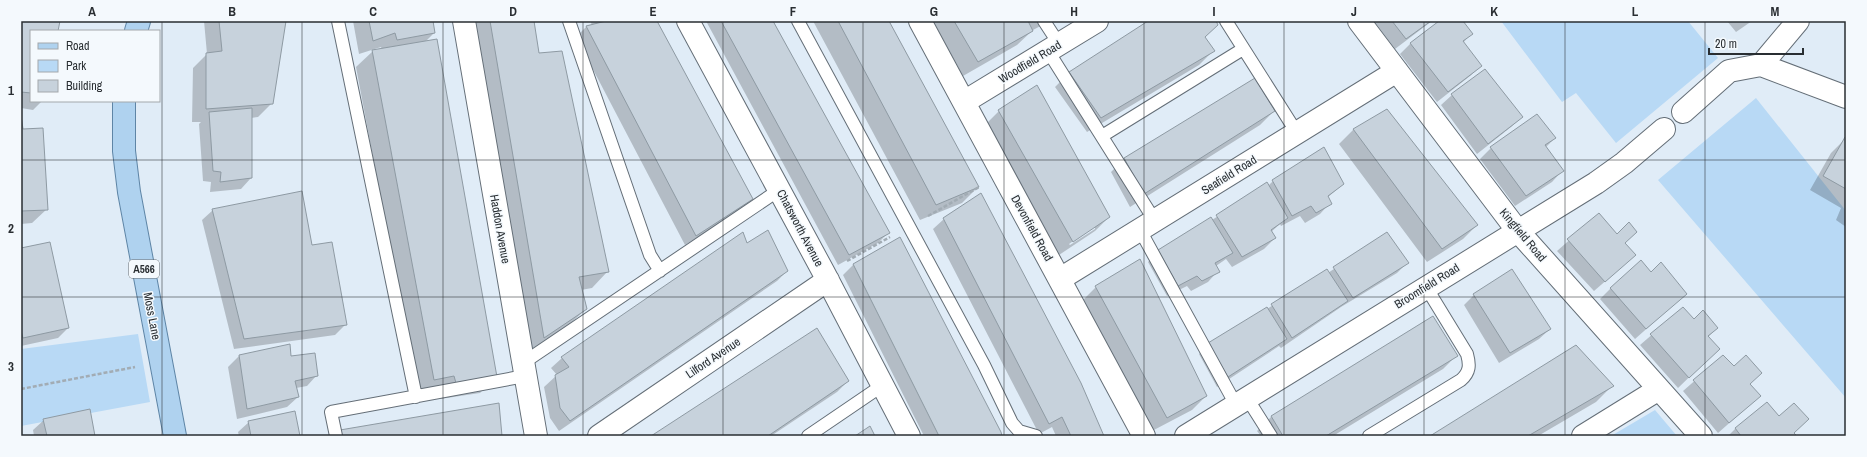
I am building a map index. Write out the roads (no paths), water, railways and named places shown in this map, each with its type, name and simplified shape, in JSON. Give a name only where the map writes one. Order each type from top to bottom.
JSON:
[{"type":"main road","name":"Moss Lane","points":[[124,102],[124,151],[129,192],[175,436]]},
{"type":"street","name":"Haddon Avenue","points":[[464,21],[536,436]]},
{"type":"street","name":"Chatsworth Avenue","points":[[688,21],[828,280],[909,436]]},
{"type":"street","name":"Devonfield Road","points":[[920,21],[1144,436]]},
{"type":"street","name":"Woodfield Road","points":[[964,102],[1097,21]]},
{"type":"street","name":"Kingfield Road","points":[[1359,21],[1517,230],[1702,436]]},
{"type":"street","points":[[1761,65],[1798,21]]},
{"type":"street","points":[[1683,112],[1729,71],[1761,65],[1846,97]]},
{"type":"street","name":"Seafield Road","points":[[1060,279],[1397,71]]},
{"type":"street","name":"Broomfield Road","points":[[1186,436],[1517,230],[1596,183],[1624,163],[1664,129]]},
{"type":"street","name":"Lilford Avenue","points":[[599,436],[828,280]]},
{"type":"street","points":[[1583,436],[1659,388]]},
{"type":"lane","points":[[338,21],[416,397]]},
{"type":"lane","points":[[569,21],[650,255],[660,271]]},
{"type":"lane","points":[[798,21],[977,352],[1012,424],[1019,431],[1036,436]]},
{"type":"lane","points":[[1044,21],[1053,48],[1102,136],[1147,225],[1242,401],[1271,436]]},
{"type":"lane","points":[[1226,21],[1297,133]]},
{"type":"lane","points":[[1102,136],[1243,48]]},
{"type":"lane","points":[[336,436],[331,412],[416,397],[524,369],[660,271],[779,190]]},
{"type":"lane","points":[[1369,436],[1461,380],[1469,370],[1470,364],[1467,354],[1426,287]]},
{"type":"lane","points":[[808,436],[883,385]]}]
